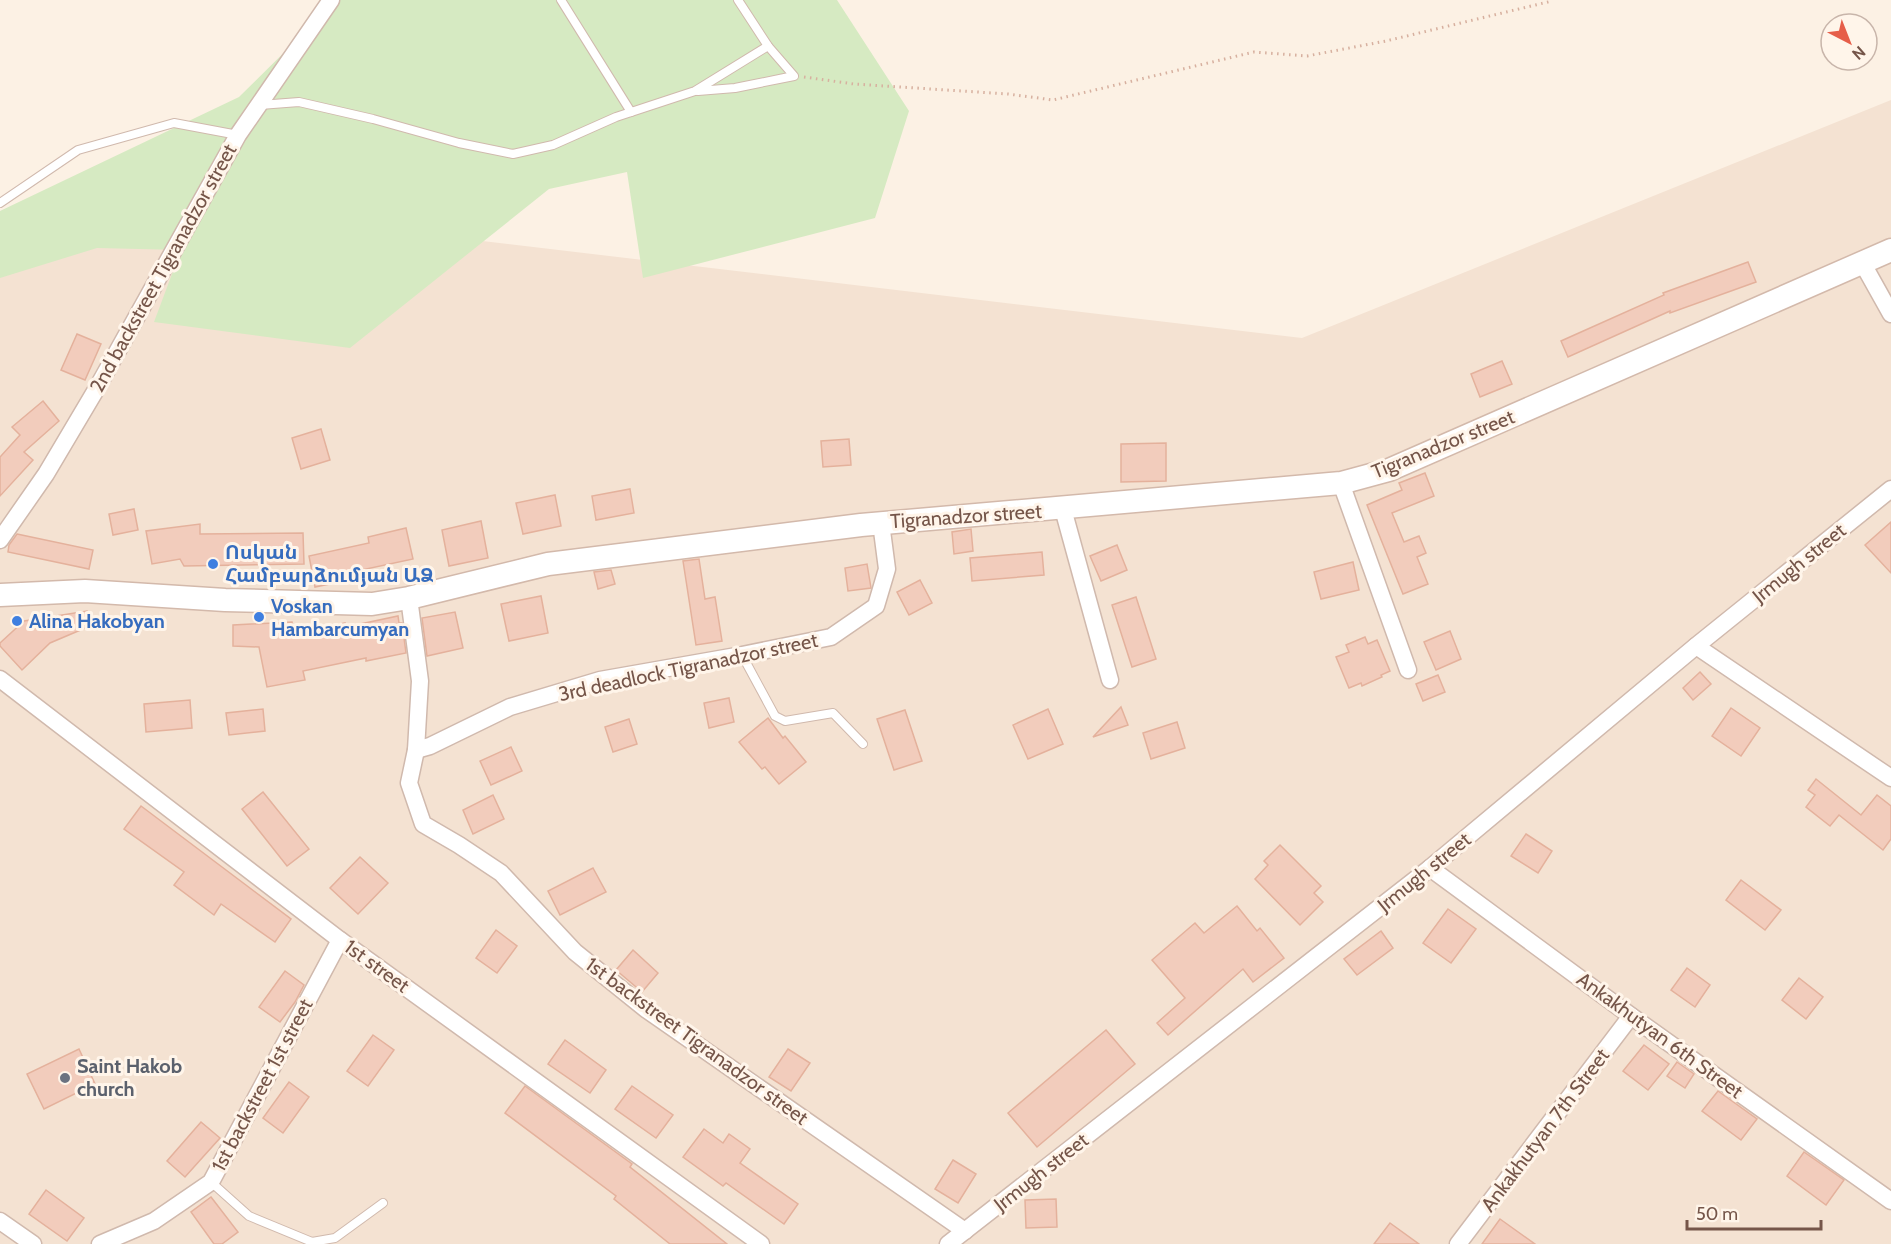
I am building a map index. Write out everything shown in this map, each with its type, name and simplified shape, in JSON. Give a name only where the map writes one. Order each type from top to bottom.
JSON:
[{"type":"main road","name":"Tigranadzor street","points":[[0,595],[85,591],[225,600],[372,604],[409,598],[548,564],[881,523],[1063,509],[1341,483],[1389,470],[1891,250]]},
{"type":"street","name":"2nd backstreet Tigranadzor street","points":[[0,540],[46,474],[238,135],[331,0]]},
{"type":"street","points":[[1863,264],[1891,315]]},
{"type":"street","points":[[1341,483],[1408,670]]},
{"type":"street","name":"Jrmugh street","points":[[948,1244],[1430,868],[1696,646],[1891,489]]},
{"type":"street","points":[[1063,509],[1110,680]]},
{"type":"street","name":"3rd deadlock Tigranadzor street","points":[[416,750],[430,746],[510,706],[600,680],[831,637],[876,606],[887,569],[881,523]]},
{"type":"street","name":"1st backstreet Tigranadzor street","points":[[409,598],[420,681],[416,750],[409,783],[423,824],[459,844],[501,873],[575,952],[647,1010],[966,1231]]},
{"type":"street","points":[[1696,646],[1891,778]]},
{"type":"street","name":"1st street","points":[[0,679],[340,940],[761,1244]]},
{"type":"street","name":"Ankakhutyan 6th Street","points":[[1430,868],[1631,1016],[1891,1201]]},
{"type":"street","name":"1st backstreet 1st street","points":[[100,1244],[154,1221],[211,1182],[340,940]]},
{"type":"street","name":"Ankakhutyan 7th Street","points":[[1458,1244],[1631,1016]]},
{"type":"street","points":[[0,1221],[33,1244]]},
{"type":"lane","points":[[561,0],[631,112]]},
{"type":"lane","points":[[695,91],[735,88],[794,76],[768,46],[738,0]]},
{"type":"lane","points":[[259,105],[299,102],[373,119],[459,143],[513,154],[553,145],[631,112],[695,91],[768,46]]},
{"type":"lane","points":[[0,203],[78,150],[174,123],[238,135]]},
{"type":"lane","points":[[742,655],[775,716],[785,721],[833,713],[863,744]]},
{"type":"lane","points":[[211,1182],[249,1216],[312,1242],[335,1238],[383,1203]]},
{"type":"path","points":[[794,76],[854,84],[937,88],[1053,100],[1254,52],[1307,56],[1386,41],[1552,1]]},
{"type":"shaded area","points":[[1891,100],[1891,1244],[0,1244],[0,240],[153,202],[1302,338]]},
{"type":"green space","points":[[337,0],[837,0],[909,111],[875,218],[643,278],[627,172],[549,189],[350,348],[154,322],[181,250],[97,248],[0,278],[0,211],[239,97]]},
{"type":"building","points":[[1748,262],[1756,282],[1670,313],[1670,311],[1568,357],[1561,341],[1664,295],[1663,293]]},
{"type":"building","points":[[77,334],[101,344],[85,380],[61,370]]},
{"type":"building","points":[[1502,361],[1512,384],[1480,397],[1471,374]]},
{"type":"building","points":[[43,401],[59,421],[24,452],[33,460],[0,496],[0,457],[20,435],[12,427]]},
{"type":"building","points":[[321,429],[330,460],[301,469],[292,438]]},
{"type":"building","points":[[849,439],[851,465],[823,467],[821,441]]},
{"type":"building","points":[[1166,443],[1166,481],[1121,482],[1121,444]]},
{"type":"building","points":[[1425,473],[1434,496],[1392,513],[1404,542],[1419,536],[1426,553],[1417,557],[1428,584],[1403,594],[1367,505],[1402,490],[1399,483]]},
{"type":"building","points":[[630,489],[634,513],[596,520],[592,496]]},
{"type":"building","points":[[555,495],[561,526],[523,534],[516,503]]},
{"type":"building","points":[[134,509],[138,530],[113,535],[109,514]]},
{"type":"building","points":[[481,521],[488,558],[449,566],[442,530]]},
{"type":"building","points":[[1891,522],[1891,573],[1865,545]]},
{"type":"building","points":[[200,524],[200,534],[303,533],[304,564],[184,566],[180,559],[152,564],[146,531]]},
{"type":"building","points":[[406,528],[413,559],[352,572],[354,579],[315,587],[309,556],[369,543],[368,537]]},
{"type":"building","points":[[971,529],[973,551],[954,554],[952,532]]},
{"type":"building","points":[[17,534],[93,550],[89,569],[8,552],[9,545]]},
{"type":"building","points":[[1117,545],[1127,570],[1101,581],[1090,556]]},
{"type":"building","points":[[1042,552],[1044,575],[972,581],[970,558]]},
{"type":"building","points":[[699,559],[705,599],[715,597],[722,641],[696,645],[683,561]]},
{"type":"building","points":[[1353,562],[1359,590],[1321,599],[1314,572]]},
{"type":"building","points":[[867,564],[871,588],[848,591],[845,568]]},
{"type":"building","points":[[611,570],[615,584],[598,589],[594,572]]},
{"type":"building","points":[[920,580],[932,603],[909,615],[897,592]]},
{"type":"building","points":[[541,596],[548,633],[509,641],[501,604]]},
{"type":"building","points":[[1136,597],[1156,659],[1132,667],[1112,605]]},
{"type":"building","points":[[87,611],[90,626],[50,643],[22,670],[0,646],[0,643],[24,621]]},
{"type":"building","points":[[455,612],[463,648],[427,656],[422,618]]},
{"type":"building","points":[[398,616],[399,623],[402,623],[406,653],[366,661],[366,658],[303,671],[305,680],[267,687],[259,647],[233,646],[233,625],[292,622],[295,634],[345,623],[346,627]]},
{"type":"building","points":[[1450,631],[1461,659],[1436,670],[1424,642]]},
{"type":"building","points":[[1365,637],[1368,644],[1377,640],[1390,671],[1362,686],[1361,683],[1349,688],[1336,657],[1349,652],[1346,645]]},
{"type":"building","points":[[1700,672],[1711,684],[1693,700],[1683,688]]},
{"type":"building","points":[[1438,675],[1445,692],[1423,701],[1416,684]]},
{"type":"building","points":[[729,698],[734,722],[709,728],[704,703]]},
{"type":"building","points":[[190,700],[192,728],[146,732],[144,704]]},
{"type":"building","points":[[1121,707],[1128,725],[1093,737]]},
{"type":"building","points":[[1731,708],[1760,728],[1741,756],[1712,736]]},
{"type":"building","points":[[263,709],[265,731],[229,735],[226,713]]},
{"type":"building","points":[[1048,709],[1063,744],[1028,759],[1013,725]]},
{"type":"building","points":[[905,710],[922,761],[894,770],[877,719]]},
{"type":"building","points":[[768,718],[806,762],[779,784],[765,767],[762,769],[739,742]]},
{"type":"building","points":[[629,719],[637,744],[613,752],[605,727]]},
{"type":"building","points":[[1177,722],[1185,748],[1151,759],[1143,733]]},
{"type":"building","points":[[511,747],[522,771],[491,785],[480,761]]},
{"type":"building","points":[[1816,779],[1861,815],[1877,795],[1891,806],[1891,839],[1883,850],[1839,815],[1830,826],[1806,807],[1815,795],[1808,790]]},
{"type":"building","points":[[263,792],[309,849],[287,866],[242,809]]},
{"type":"building","points":[[493,795],[504,819],[473,834],[463,810]]},
{"type":"building","points":[[141,806],[291,919],[275,942],[221,904],[214,915],[174,885],[184,872],[124,829]]},
{"type":"building","points":[[1526,834],[1552,851],[1538,873],[1511,856]]},
{"type":"building","points":[[1280,845],[1321,886],[1314,893],[1323,902],[1300,925],[1255,879],[1268,865],[1264,861]]},
{"type":"building","points":[[360,857],[388,883],[358,914],[330,888]]},
{"type":"building","points":[[593,868],[606,892],[560,915],[548,891]]},
{"type":"building","points":[[1741,880],[1781,910],[1765,930],[1726,900]]},
{"type":"building","points":[[1237,906],[1257,931],[1260,928],[1284,958],[1253,982],[1243,969],[1168,1035],[1157,1023],[1185,998],[1152,960],[1195,923],[1204,933]]},
{"type":"building","points":[[1448,909],[1476,929],[1451,963],[1423,943]]},
{"type":"building","points":[[496,930],[517,946],[497,973],[476,958]]},
{"type":"building","points":[[1381,931],[1393,948],[1357,975],[1344,959]]},
{"type":"building","points":[[633,950],[658,973],[642,992],[616,970]]},
{"type":"building","points":[[1687,968],[1710,985],[1695,1007],[1671,990]]},
{"type":"building","points":[[285,971],[304,985],[280,1022],[259,1007]]},
{"type":"building","points":[[1799,978],[1823,997],[1806,1019],[1782,1000]]},
{"type":"building","points":[[1106,1030],[1135,1064],[1037,1147],[1008,1113]]},
{"type":"building","points":[[373,1035],[394,1050],[368,1086],[347,1071]]},
{"type":"building","points":[[565,1040],[606,1070],[590,1093],[548,1064]]},
{"type":"building","points":[[1644,1045],[1669,1064],[1648,1090],[1623,1071]]},
{"type":"building","points":[[79,1049],[95,1084],[44,1109],[27,1074]]},
{"type":"building","points":[[788,1049],[810,1063],[791,1091],[769,1077]]},
{"type":"building","points":[[1677,1062],[1694,1074],[1685,1088],[1667,1076]]},
{"type":"building","points":[[289,1082],[309,1097],[283,1133],[263,1118]]},
{"type":"building","points":[[525,1086],[632,1164],[630,1167],[727,1244],[670,1244],[614,1199],[616,1196],[505,1113]]},
{"type":"building","points":[[632,1086],[673,1115],[656,1138],[615,1109]]},
{"type":"building","points":[[1718,1091],[1757,1119],[1741,1140],[1702,1111]]},
{"type":"building","points":[[201,1122],[220,1138],[185,1177],[167,1161]]},
{"type":"building","points":[[704,1129],[723,1143],[729,1134],[750,1149],[740,1163],[798,1204],[784,1224],[726,1183],[723,1186],[683,1157]]},
{"type":"building","points":[[1804,1152],[1844,1180],[1826,1205],[1787,1176]]},
{"type":"building","points":[[953,1160],[976,1174],[958,1203],[935,1189]]},
{"type":"building","points":[[46,1190],[84,1218],[67,1241],[29,1214]]},
{"type":"building","points":[[211,1197],[238,1232],[222,1244],[214,1244],[191,1212]]},
{"type":"building","points":[[1056,1199],[1057,1227],[1026,1228],[1025,1200]]},
{"type":"building","points":[[1500,1219],[1535,1244],[1482,1244]]},
{"type":"building","points":[[1390,1223],[1419,1244],[1374,1244]]},
{"type":"place","name":"Ոսկան Համբարձումյան ԱՁ","points":[[213,564]]},
{"type":"place","name":"Voskan Hambarcumyan","points":[[259,617]]},
{"type":"place","name":"Alina Hakobyan","points":[[17,621]]},
{"type":"place","name":"Saint Hakob church","points":[[65,1078]]}]
